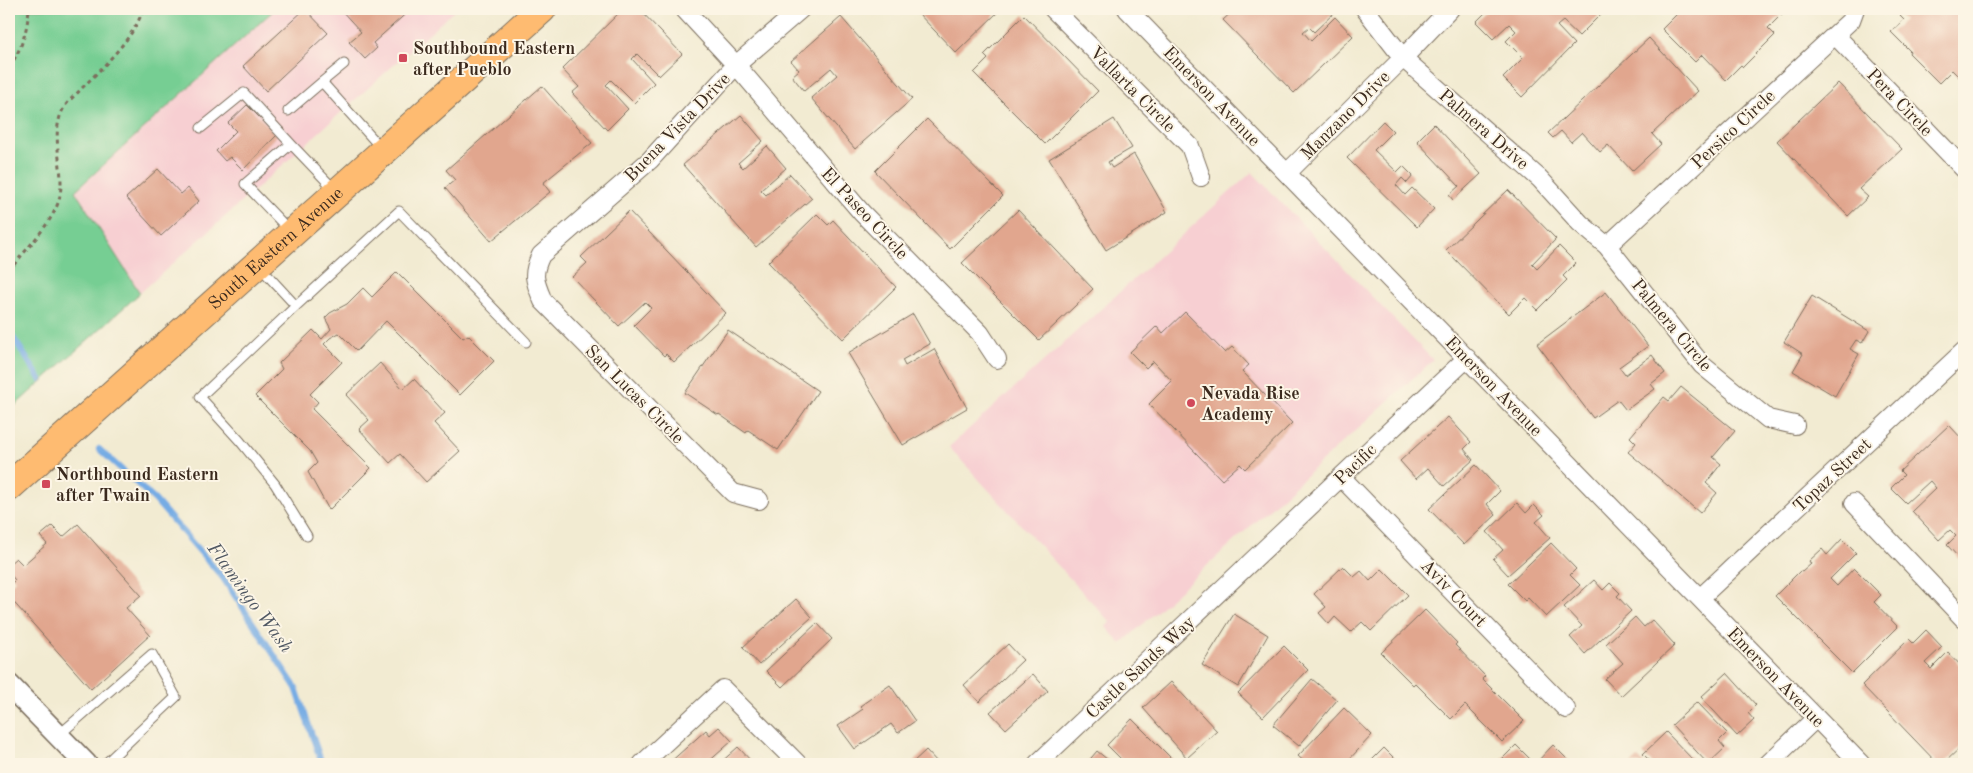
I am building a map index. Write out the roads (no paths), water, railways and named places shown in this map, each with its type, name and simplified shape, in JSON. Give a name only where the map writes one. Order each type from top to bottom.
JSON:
[{"type":"main road","name":"South Eastern Avenue","points":[[9,487],[542,9]]},
{"type":"street","name":"El Paseo Circle","points":[[684,9],[736,65],[862,213],[980,333],[997,359]]},
{"type":"street","name":"Buena Vista Drive","points":[[535,268],[541,255],[650,160],[736,65],[801,9]]},
{"type":"street","name":"Vallarta Circle","points":[[1054,9],[1190,146],[1201,177]]},
{"type":"street","name":"Emerson Avenue","points":[[1127,9],[1861,764]]},
{"type":"street","name":"Palmera Drive","points":[[1364,9],[1403,58],[1540,179],[1580,224],[1607,246]]},
{"type":"street","name":"Manzano Drive","points":[[1286,173],[1450,9]]},
{"type":"street","name":"Persico Circle","points":[[1607,246],[1851,20],[1855,9]]},
{"type":"street","name":"Pera Circle","points":[[1835,35],[1964,169]]},
{"type":"street","name":"Palmera Circle","points":[[1607,246],[1702,365],[1768,419],[1795,425]]},
{"type":"street","name":"San Lucas Circle","points":[[535,268],[535,282],[543,302],[733,493],[759,500]]},
{"type":"street","name":"Topaz Street","points":[[1700,598],[1964,351]]},
{"type":"street","name":"Pacific","points":[[1243,570],[1466,358]]},
{"type":"street","name":"Aviv Court","points":[[1341,477],[1566,709]]},
{"type":"street","points":[[1854,503],[1964,619]]},
{"type":"street","name":"Castle Sands Way","points":[[1037,764],[1243,570]]},
{"type":"street","points":[[9,685],[86,764]]},
{"type":"street","points":[[642,764],[723,689],[798,764]]},
{"type":"street","points":[[1768,764],[1816,718]]},
{"type":"lane","points":[[288,111],[344,64]]},
{"type":"lane","points":[[322,82],[384,151]]},
{"type":"lane","points":[[201,128],[244,93],[338,193]]},
{"type":"lane","points":[[291,144],[245,184],[292,233]]},
{"type":"lane","points":[[307,536],[275,484],[240,441],[200,397],[399,210],[526,342]]},
{"type":"lane","points":[[257,264],[296,306]]},
{"type":"lane","points":[[58,736],[152,654],[176,697],[105,764]]},
{"type":"waterway","name":"Flamingo Wash","points":[[9,331],[40,379]]},
{"type":"waterway","name":"Flamingo Wash","points":[[99,449],[155,500],[223,578],[296,688],[322,764]]},
{"type":"place","name":"Southbound Eastern after Pueblo","points":[[403,58]]},
{"type":"place","name":"Nevada Rise Academy","points":[[1191,403]]},
{"type":"place","name":"Northbound Eastern after Twain","points":[[46,484]]}]
